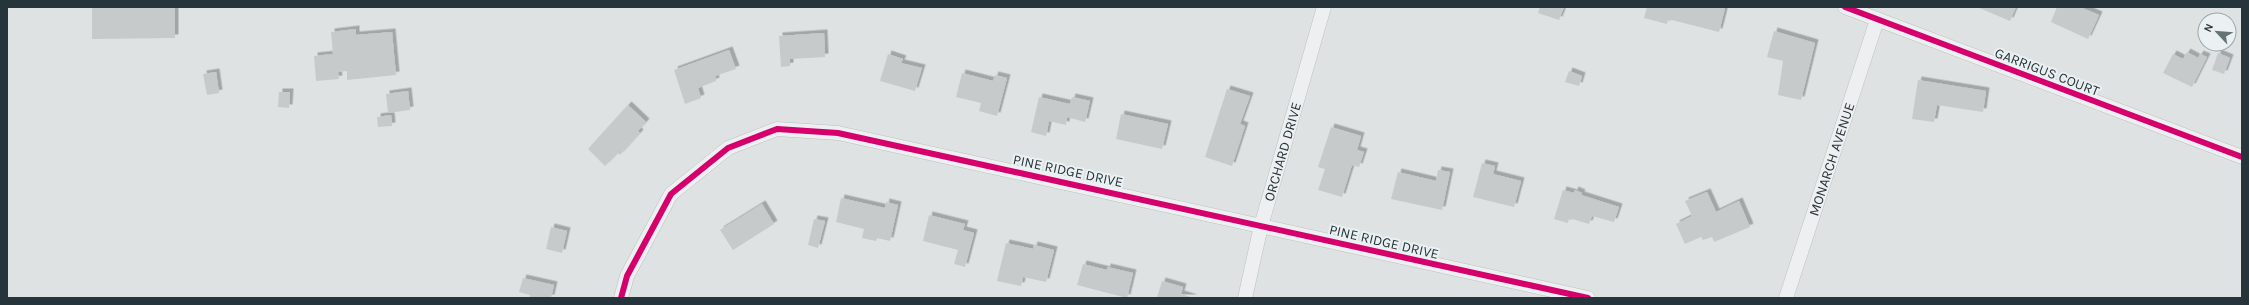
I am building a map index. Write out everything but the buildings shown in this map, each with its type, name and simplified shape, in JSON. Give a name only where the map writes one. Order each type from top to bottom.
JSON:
[{"type":"street","name":"ORCHARD DRIVE","points":[[1245,298],[1261,226],[1324,7]]},
{"type":"street","name":"GARRIGUS COURT","points":[[1845,7],[2242,158]]},
{"type":"street","name":"MONARCH AVENUE","points":[[1786,298],[1877,20]]},
{"type":"street","name":"PINE RIDGE DRIVE","points":[[621,298],[627,276],[671,194],[728,148],[777,129],[838,133],[1588,298]]},
{"type":"cycle path","points":[[1845,7],[2242,157]]},
{"type":"cycle path","points":[[621,298],[627,276],[671,194],[728,148],[777,129],[838,133],[1588,298]]}]
